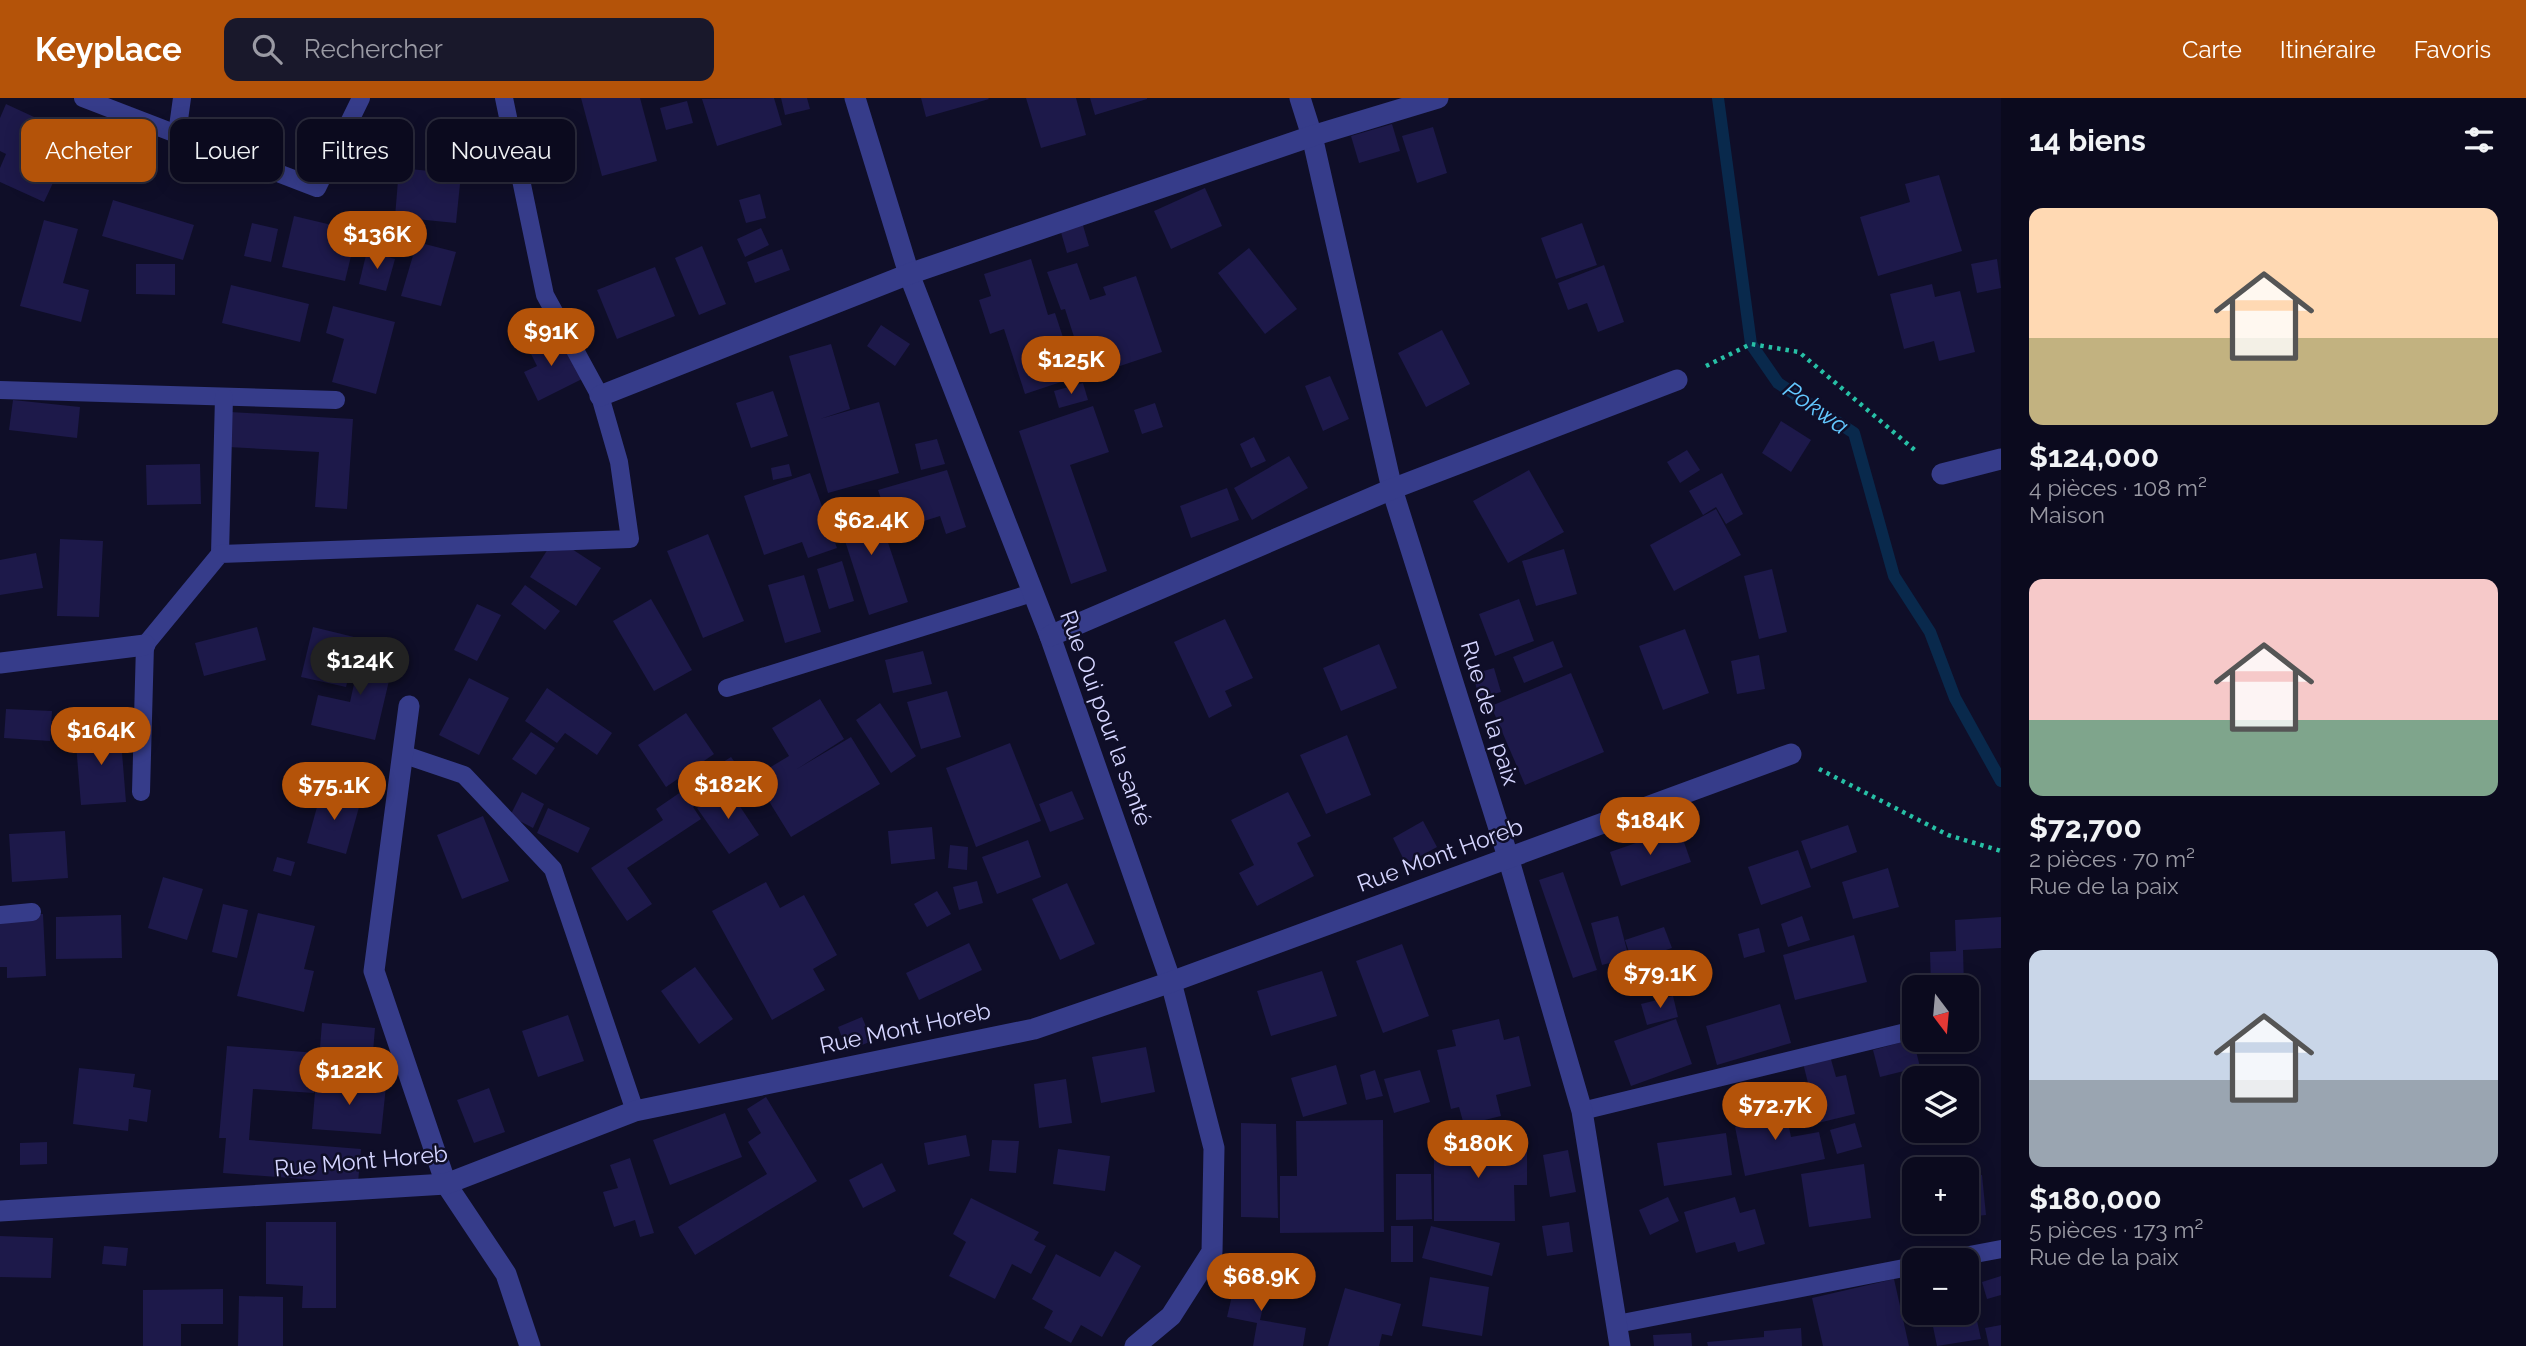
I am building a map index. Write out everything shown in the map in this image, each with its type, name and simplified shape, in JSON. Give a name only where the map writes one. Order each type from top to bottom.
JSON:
[{"type":"street","name":"Rue Oui pour la santé","points":[[855,98],[909,274],[1050,636],[1171,982],[1214,1148],[1212,1252],[1171,1316],[1135,1346]]},
{"type":"street","name":"Rue de la paix","points":[[1300,98],[1312,136],[1392,489],[1508,858],[1582,1111],[1620,1346]]},
{"type":"street","points":[[600,396],[909,274],[1312,136],[1438,98]]},
{"type":"street","points":[[1050,636],[1392,489],[1677,380]]},
{"type":"street","points":[[1942,474],[2001,459]]},
{"type":"street","points":[[0,663],[145,645]]},
{"type":"street","points":[[409,706],[374,971],[446,1185],[506,1274],[530,1346]]},
{"type":"street","name":"Rue Mont Horeb","points":[[0,1212],[446,1185],[635,1111],[1034,1029],[1171,982],[1791,754]]},
{"type":"lane","points":[[83,98],[170,131]]},
{"type":"lane","points":[[179,119],[182,98]]},
{"type":"lane","points":[[283,175],[317,188],[361,98]]},
{"type":"lane","points":[[220,554],[631,539],[619,462],[600,396],[545,295],[504,98]]},
{"type":"lane","points":[[0,390],[337,400]]},
{"type":"lane","points":[[141,792],[145,645],[220,554],[224,397]]},
{"type":"lane","points":[[727,688],[1032,593]]},
{"type":"lane","points":[[402,754],[464,775],[554,869],[635,1111]]},
{"type":"lane","points":[[0,915],[32,912]]},
{"type":"lane","points":[[1582,1111],[1902,1033]]},
{"type":"lane","points":[[1979,1253],[2001,1249]]},
{"type":"lane","points":[[1617,1324],[1902,1268]]},
{"type":"path","points":[[1677,380],[1751,344],[1799,352],[1942,474]]},
{"type":"path","points":[[1791,754],[1948,835],[2001,851]]},
{"type":"building","points":[[581,98],[640,98],[657,161],[602,176]]},
{"type":"building","points":[[774,98],[782,125],[717,146],[702,99]]},
{"type":"building","points":[[781,98],[807,98],[810,109],[785,115]]},
{"type":"building","points":[[921,98],[988,98],[989,99],[926,117]]},
{"type":"building","points":[[1026,98],[1076,98],[1086,135],[1041,148]]},
{"type":"building","points":[[1090,98],[1147,98],[1147,99],[1095,115]]},
{"type":"building","points":[[687,101],[693,123],[666,130],[660,108]]},
{"type":"building","points":[[6,104],[38,119],[21,119],[21,182],[53,182],[44,202],[0,182],[0,168],[6,154],[0,151],[0,118]]},
{"type":"building","points":[[1392,124],[1400,151],[1359,163],[1351,136]]},
{"type":"building","points":[[1433,127],[1447,173],[1417,183],[1402,136]]},
{"type":"building","points":[[413,169],[427,171],[427,182],[460,182],[456,223],[395,217],[398,182],[413,182]]},
{"type":"building","points":[[1939,175],[1962,251],[1878,276],[1860,217],[1910,202],[1905,184]]},
{"type":"building","points":[[1205,188],[1222,226],[1171,249],[1154,211]]},
{"type":"building","points":[[760,194],[766,218],[746,223],[739,200]]},
{"type":"building","points":[[113,200],[194,225],[183,260],[102,236]]},
{"type":"building","points":[[294,216],[357,231],[345,281],[282,267]]},
{"type":"building","points":[[44,220],[78,229],[63,283],[89,290],[81,322],[20,306]]},
{"type":"building","points":[[1082,222],[1089,246],[1067,253],[1060,229]]},
{"type":"building","points":[[252,223],[278,229],[271,262],[244,256]]},
{"type":"building","points":[[1582,223],[1597,265],[1556,279],[1541,238]]},
{"type":"building","points":[[761,228],[769,245],[745,257],[737,239]]},
{"type":"building","points":[[417,242],[456,252],[441,306],[401,296]]},
{"type":"building","points":[[702,246],[726,304],[699,315],[675,258]]},
{"type":"building","points":[[1249,248],[1297,309],[1265,334],[1218,273]]},
{"type":"building","points":[[782,249],[790,270],[755,283],[747,262]]},
{"type":"building","points":[[367,251],[395,259],[386,291],[359,284]]},
{"type":"building","points":[[1031,259],[1048,315],[1055,313],[1076,377],[1025,394],[1004,329],[990,334],[979,300],[991,296],[984,274]]},
{"type":"building","points":[[1997,259],[2001,288],[1977,293],[1971,264]]},
{"type":"building","points":[[1077,263],[1090,300],[1106,295],[1103,287],[1136,276],[1162,352],[1087,377],[1065,309],[1061,310],[1047,272]]},
{"type":"building","points":[[136,264],[175,264],[175,295],[136,294]]},
{"type":"building","points":[[1604,265],[1624,322],[1598,332],[1587,303],[1568,310],[1558,283]]},
{"type":"building","points":[[655,267],[675,316],[617,339],[597,290]]},
{"type":"building","points":[[1932,284],[1935,297],[1960,291],[1975,352],[1939,361],[1934,341],[1904,349],[1890,294]]},
{"type":"building","points":[[231,285],[309,304],[300,342],[222,323]]},
{"type":"building","points":[[333,306],[395,322],[376,394],[332,382],[344,339],[326,333]]},
{"type":"building","points":[[881,325],[910,344],[895,366],[867,346]]},
{"type":"building","points":[[1442,330],[1470,384],[1426,407],[1398,353]]},
{"type":"building","points":[[559,333],[582,379],[538,401],[524,372],[537,366],[528,348]]},
{"type":"building","points":[[831,344],[850,409],[820,419],[879,402],[899,473],[828,493],[789,356]]},
{"type":"building","points":[[1330,376],[1349,419],[1323,431],[1305,386]]},
{"type":"building","points":[[1083,383],[1088,400],[1059,408],[1054,391]]},
{"type":"building","points":[[773,391],[788,436],[751,448],[736,403]]},
{"type":"building","points":[[13,400],[80,407],[77,438],[9,430]]},
{"type":"building","points":[[1155,403],[1163,427],[1142,434],[1134,410]]},
{"type":"building","points":[[1093,406],[1109,452],[1070,465],[1107,571],[1071,584],[1019,431]]},
{"type":"building","points":[[230,412],[353,419],[347,509],[315,507],[319,452],[228,447]]},
{"type":"building","points":[[1781,421],[1811,440],[1791,472],[1762,453]]},
{"type":"building","points":[[1254,437],[1266,461],[1251,468],[1240,444]]},
{"type":"building","points":[[937,439],[945,464],[921,470],[915,444]]},
{"type":"building","points":[[1687,450],[1700,470],[1680,483],[1667,462]]},
{"type":"building","points":[[1289,456],[1308,488],[1252,520],[1234,488]]},
{"type":"building","points":[[200,464],[201,504],[147,505],[146,465]]},
{"type":"building","points":[[789,464],[792,476],[773,480],[771,468]]},
{"type":"building","points":[[947,470],[966,527],[946,534],[940,516],[892,531],[878,490]]},
{"type":"building","points":[[1529,470],[1564,532],[1508,563],[1473,501]]},
{"type":"building","points":[[810,473],[837,548],[808,558],[802,542],[764,555],[744,496]]},
{"type":"building","points":[[1722,473],[1743,514],[1726,524],[1716,507],[1703,515],[1689,491]]},
{"type":"building","points":[[1227,488],[1239,520],[1191,538],[1180,506]]},
{"type":"building","points":[[873,498],[908,602],[869,615],[835,510]]},
{"type":"building","points":[[1716,509],[1741,555],[1674,591],[1650,545]]},
{"type":"building","points":[[708,534],[744,621],[703,638],[667,551]]},
{"type":"building","points":[[555,538],[601,568],[576,606],[530,577]]},
{"type":"building","points":[[60,539],[103,541],[99,617],[57,616]]},
{"type":"building","points":[[1564,549],[1577,594],[1536,606],[1522,561]]},
{"type":"building","points":[[36,553],[43,588],[0,595],[0,560]]},
{"type":"building","points":[[842,561],[854,601],[829,609],[817,569]]},
{"type":"building","points":[[1772,569],[1787,632],[1759,639],[1744,576]]},
{"type":"building","points":[[804,575],[821,632],[785,643],[768,585]]},
{"type":"building","points":[[525,585],[560,611],[545,630],[511,604]]},
{"type":"building","points":[[651,599],[692,670],[654,691],[613,621]]},
{"type":"building","points":[[1519,599],[1534,641],[1495,656],[1479,614]]},
{"type":"building","points":[[477,604],[501,615],[477,661],[454,650]]},
{"type":"building","points":[[1225,619],[1253,678],[1225,691],[1232,706],[1209,718],[1174,642]]},
{"type":"building","points":[[257,627],[266,660],[204,676],[195,643]]},
{"type":"building","points":[[313,627],[358,638],[346,687],[301,677]]},
{"type":"building","points":[[1685,629],[1709,693],[1663,710],[1639,646]]},
{"type":"building","points":[[1553,641],[1563,667],[1524,683],[1513,657]]},
{"type":"building","points":[[363,644],[396,651],[375,740],[311,725],[318,695],[350,702]]},
{"type":"building","points":[[1379,644],[1397,688],[1341,711],[1323,668]]},
{"type":"building","points":[[923,651],[932,684],[893,693],[885,660]]},
{"type":"building","points":[[1759,655],[1765,689],[1737,694],[1731,661]]},
{"type":"building","points":[[1494,668],[1501,692],[1479,698],[1473,674]]},
{"type":"building","points":[[1571,673],[1604,752],[1525,785],[1491,706]]},
{"type":"building","points":[[469,678],[509,698],[479,755],[439,735]]},
{"type":"building","points":[[547,688],[612,733],[597,755],[565,733],[557,743],[525,721]]},
{"type":"building","points":[[947,691],[961,737],[921,749],[907,702]]},
{"type":"building","points":[[820,699],[844,739],[797,769],[851,737],[880,784],[791,837],[754,777],[789,756],[772,728]]},
{"type":"building","points":[[880,703],[916,756],[891,773],[856,720]]},
{"type":"building","points":[[6,709],[52,711],[50,741],[4,738]]},
{"type":"building","points":[[686,713],[714,754],[666,787],[638,745]]},
{"type":"building","points":[[120,728],[126,802],[81,805],[75,732]]},
{"type":"building","points":[[531,732],[555,748],[536,775],[512,759]]},
{"type":"building","points":[[1347,735],[1371,795],[1326,814],[1300,755]]},
{"type":"building","points":[[1010,743],[1041,821],[976,847],[946,768]]},
{"type":"building","points":[[731,757],[742,772],[728,781],[717,766]]},
{"type":"building","points":[[749,776],[763,796],[748,807],[734,787]]},
{"type":"building","points":[[691,785],[702,801],[693,807],[701,819],[627,868],[652,904],[627,921],[591,868],[663,820],[656,809]]},
{"type":"building","points":[[727,787],[759,835],[729,854],[697,808]]},
{"type":"building","points":[[322,789],[361,800],[346,854],[307,843]]},
{"type":"building","points":[[1072,791],[1084,819],[1050,832],[1039,804]]},
{"type":"building","points":[[522,792],[544,804],[533,828],[510,816]]},
{"type":"building","points":[[1288,792],[1311,836],[1297,843],[1314,876],[1257,906],[1239,873],[1254,865],[1231,820]]},
{"type":"building","points":[[548,808],[590,828],[578,853],[537,833]]},
{"type":"building","points":[[483,816],[509,881],[462,899],[437,835]]},
{"type":"building","points":[[1423,821],[1437,847],[1406,864],[1393,838]]},
{"type":"building","points":[[1848,825],[1857,852],[1811,869],[1801,841]]},
{"type":"building","points":[[932,827],[935,859],[891,864],[888,831]]},
{"type":"building","points":[[1679,828],[1691,862],[1621,886],[1610,852]]},
{"type":"building","points":[[65,831],[68,878],[12,882],[9,834]]},
{"type":"building","points":[[1028,840],[1041,877],[997,894],[982,857]]},
{"type":"building","points":[[950,845],[968,847],[967,870],[948,868]]},
{"type":"building","points":[[1798,850],[1811,887],[1761,905],[1748,867]]},
{"type":"building","points":[[277,857],[295,862],[291,876],[273,871]]},
{"type":"building","points":[[1888,868],[1899,907],[1853,919],[1842,882]]},
{"type":"building","points":[[1563,872],[1597,970],[1573,978],[1539,880]]},
{"type":"building","points":[[163,877],[203,889],[187,940],[148,928]]},
{"type":"building","points":[[977,881],[983,903],[959,910],[953,887]]},
{"type":"building","points":[[766,882],[780,908],[804,895],[837,955],[813,969],[825,990],[772,1020],[712,911]]},
{"type":"building","points":[[1067,883],[1095,944],[1060,960],[1032,899]]},
{"type":"building","points":[[937,891],[951,914],[927,927],[914,904]]},
{"type":"building","points":[[223,904],[248,910],[237,958],[212,952]]},
{"type":"building","points":[[258,913],[315,926],[304,969],[314,971],[304,1012],[237,996]]},
{"type":"building","points":[[43,914],[46,976],[7,978],[7,967],[0,967],[0,916]]},
{"type":"building","points":[[121,915],[122,958],[56,959],[56,917]]},
{"type":"building","points":[[1618,916],[1629,958],[1602,965],[1591,923]]},
{"type":"building","points":[[1802,916],[1810,940],[1788,947],[1781,924]]},
{"type":"building","points":[[2001,917],[2001,948],[1963,950],[1964,975],[1931,975],[1930,952],[1956,951],[1955,920]]},
{"type":"building","points":[[1664,927],[1672,948],[1632,961],[1625,940]]},
{"type":"building","points":[[1759,928],[1765,952],[1744,958],[1738,934]]},
{"type":"building","points":[[1854,935],[1867,982],[1795,1000],[1783,955]]},
{"type":"building","points":[[969,943],[982,970],[919,1000],[906,973]]},
{"type":"building","points":[[1402,944],[1429,1016],[1383,1033],[1356,961]]},
{"type":"building","points":[[695,967],[733,1019],[699,1044],[661,991]]},
{"type":"building","points":[[1322,971],[1337,1016],[1271,1036],[1257,991]]},
{"type":"building","points":[[1673,996],[1678,1017],[1647,1025],[1641,1004]]},
{"type":"building","points":[[1780,1004],[1791,1043],[1717,1065],[1706,1026]]},
{"type":"building","points":[[568,1015],[584,1061],[538,1077],[522,1031]]},
{"type":"building","points":[[862,1017],[872,1041],[847,1051],[838,1027]]},
{"type":"building","points":[[1499,1019],[1504,1040],[1519,1036],[1531,1086],[1496,1095],[1501,1116],[1464,1125],[1459,1107],[1451,1109],[1437,1050],[1456,1046],[1452,1030]]},
{"type":"building","points":[[1676,1019],[1692,1064],[1631,1086],[1614,1041]]},
{"type":"building","points":[[322,1023],[375,1028],[371,1076],[318,1072]]},
{"type":"building","points":[[1902,1042],[1902,1052],[1916,1052],[1920,1066],[1902,1066],[1902,1072],[1880,1077],[1873,1050]]},
{"type":"building","points":[[227,1046],[317,1053],[314,1093],[253,1089],[249,1140],[361,1149],[358,1183],[223,1173],[226,1138],[219,1138]]},
{"type":"building","points":[[1146,1047],[1155,1092],[1101,1103],[1092,1057]]},
{"type":"building","points":[[1830,1056],[1836,1077],[1846,1075],[1855,1114],[1818,1123],[1803,1063]]},
{"type":"building","points":[[1336,1065],[1347,1104],[1303,1117],[1291,1078]]},
{"type":"building","points":[[79,1068],[135,1074],[133,1087],[151,1090],[147,1122],[129,1119],[128,1131],[73,1124]]},
{"type":"building","points":[[1375,1070],[1383,1096],[1366,1100],[1360,1075]]},
{"type":"building","points":[[1420,1070],[1430,1102],[1394,1113],[1384,1079]]},
{"type":"building","points":[[1066,1079],[1072,1123],[1039,1128],[1034,1084]]},
{"type":"building","points":[[316,1080],[386,1086],[381,1134],[312,1129]]},
{"type":"building","points":[[489,1088],[505,1132],[474,1143],[457,1100]]},
{"type":"building","points":[[766,1097],[817,1181],[695,1255],[678,1227],[767,1174],[748,1142],[761,1133],[747,1109]]},
{"type":"building","points":[[1783,1098],[1791,1137],[1819,1132],[1825,1159],[1745,1176],[1735,1127],[1757,1123],[1753,1105]]},
{"type":"building","points":[[725,1113],[742,1157],[670,1185],[653,1140]]},
{"type":"building","points":[[1383,1120],[1384,1232],[1280,1233],[1280,1176],[1297,1176],[1296,1121]]},
{"type":"building","points":[[1241,1123],[1276,1124],[1278,1218],[1241,1217]]},
{"type":"building","points":[[1855,1123],[1862,1147],[1837,1154],[1830,1130]]},
{"type":"building","points":[[1726,1133],[1732,1175],[1664,1186],[1657,1143]]},
{"type":"building","points":[[966,1135],[970,1156],[928,1165],[924,1143]]},
{"type":"building","points":[[992,1140],[1019,1141],[1016,1173],[989,1171]]},
{"type":"building","points":[[1434,1141],[1527,1141],[1527,1185],[1514,1185],[1515,1221],[1434,1221]]},
{"type":"building","points":[[47,1142],[47,1164],[20,1165],[20,1143]]},
{"type":"building","points":[[1058,1149],[1110,1156],[1105,1191],[1053,1184]]},
{"type":"building","points":[[1568,1150],[1576,1192],[1550,1197],[1543,1155]]},
{"type":"building","points":[[630,1158],[654,1233],[640,1237],[635,1220],[614,1227],[603,1192],[618,1188],[610,1165]]},
{"type":"building","points":[[882,1163],[896,1191],[863,1208],[849,1180]]},
{"type":"building","points":[[1864,1164],[1871,1218],[1809,1227],[1801,1174]]},
{"type":"building","points":[[1396,1174],[1431,1174],[1432,1219],[1396,1220]]},
{"type":"building","points":[[1979,1175],[1982,1175],[1986,1215],[1979,1216]]},
{"type":"building","points":[[1668,1197],[1679,1221],[1650,1235],[1639,1210]]},
{"type":"building","points":[[1735,1197],[1740,1213],[1755,1209],[1765,1244],[1738,1252],[1735,1242],[1696,1253],[1684,1212]]},
{"type":"building","points":[[971,1198],[1039,1232],[1034,1240],[1046,1246],[1031,1274],[1012,1264],[995,1299],[949,1276],[966,1242],[953,1234]]},
{"type":"building","points":[[266,1222],[336,1222],[336,1308],[302,1308],[303,1286],[266,1284]]},
{"type":"building","points":[[1569,1222],[1573,1252],[1547,1256],[1542,1226]]},
{"type":"building","points":[[1391,1226],[1413,1226],[1413,1262],[1391,1262]]},
{"type":"building","points":[[1431,1226],[1500,1243],[1492,1276],[1422,1258]]},
{"type":"building","points":[[0,1236],[53,1238],[51,1278],[0,1277]]},
{"type":"building","points":[[104,1246],[128,1248],[126,1266],[102,1264]]},
{"type":"building","points":[[1115,1251],[1141,1266],[1102,1337],[1081,1325],[1071,1343],[1044,1328],[1053,1311],[1032,1299],[1056,1254],[1100,1277]]},
{"type":"building","points":[[1238,1270],[1270,1277],[1260,1320],[1306,1328],[1303,1346],[1253,1346],[1257,1323],[1227,1317]]},
{"type":"building","points":[[2001,1276],[2001,1295],[1987,1299],[1982,1282]]},
{"type":"building","points":[[1430,1277],[1489,1287],[1482,1336],[1422,1326]]},
{"type":"building","points":[[1894,1279],[1902,1325],[1904,1325],[1909,1346],[1823,1346],[1812,1298]]},
{"type":"building","points":[[1345,1288],[1401,1304],[1392,1336],[1382,1334],[1379,1346],[1328,1346]]},
{"type":"building","points":[[223,1289],[223,1324],[181,1324],[181,1346],[143,1346],[143,1290]]},
{"type":"building","points":[[239,1296],[283,1297],[283,1346],[238,1346]]},
{"type":"building","points":[[1933,1325],[1978,1325],[1981,1339],[1937,1346]]},
{"type":"building","points":[[2001,1325],[2001,1346],[1989,1346],[1985,1328]]},
{"type":"building","points":[[1801,1328],[1802,1346],[1708,1346],[1707,1342],[1764,1337],[1764,1331]]},
{"type":"building","points":[[1691,1333],[1692,1346],[1654,1346],[1653,1335]]},
{"type":"waterway","name":"Pokwa","points":[[1718,98],[1751,344],[1778,383],[1854,433],[1894,576],[1930,632],[1955,698],[2001,781]]}]
